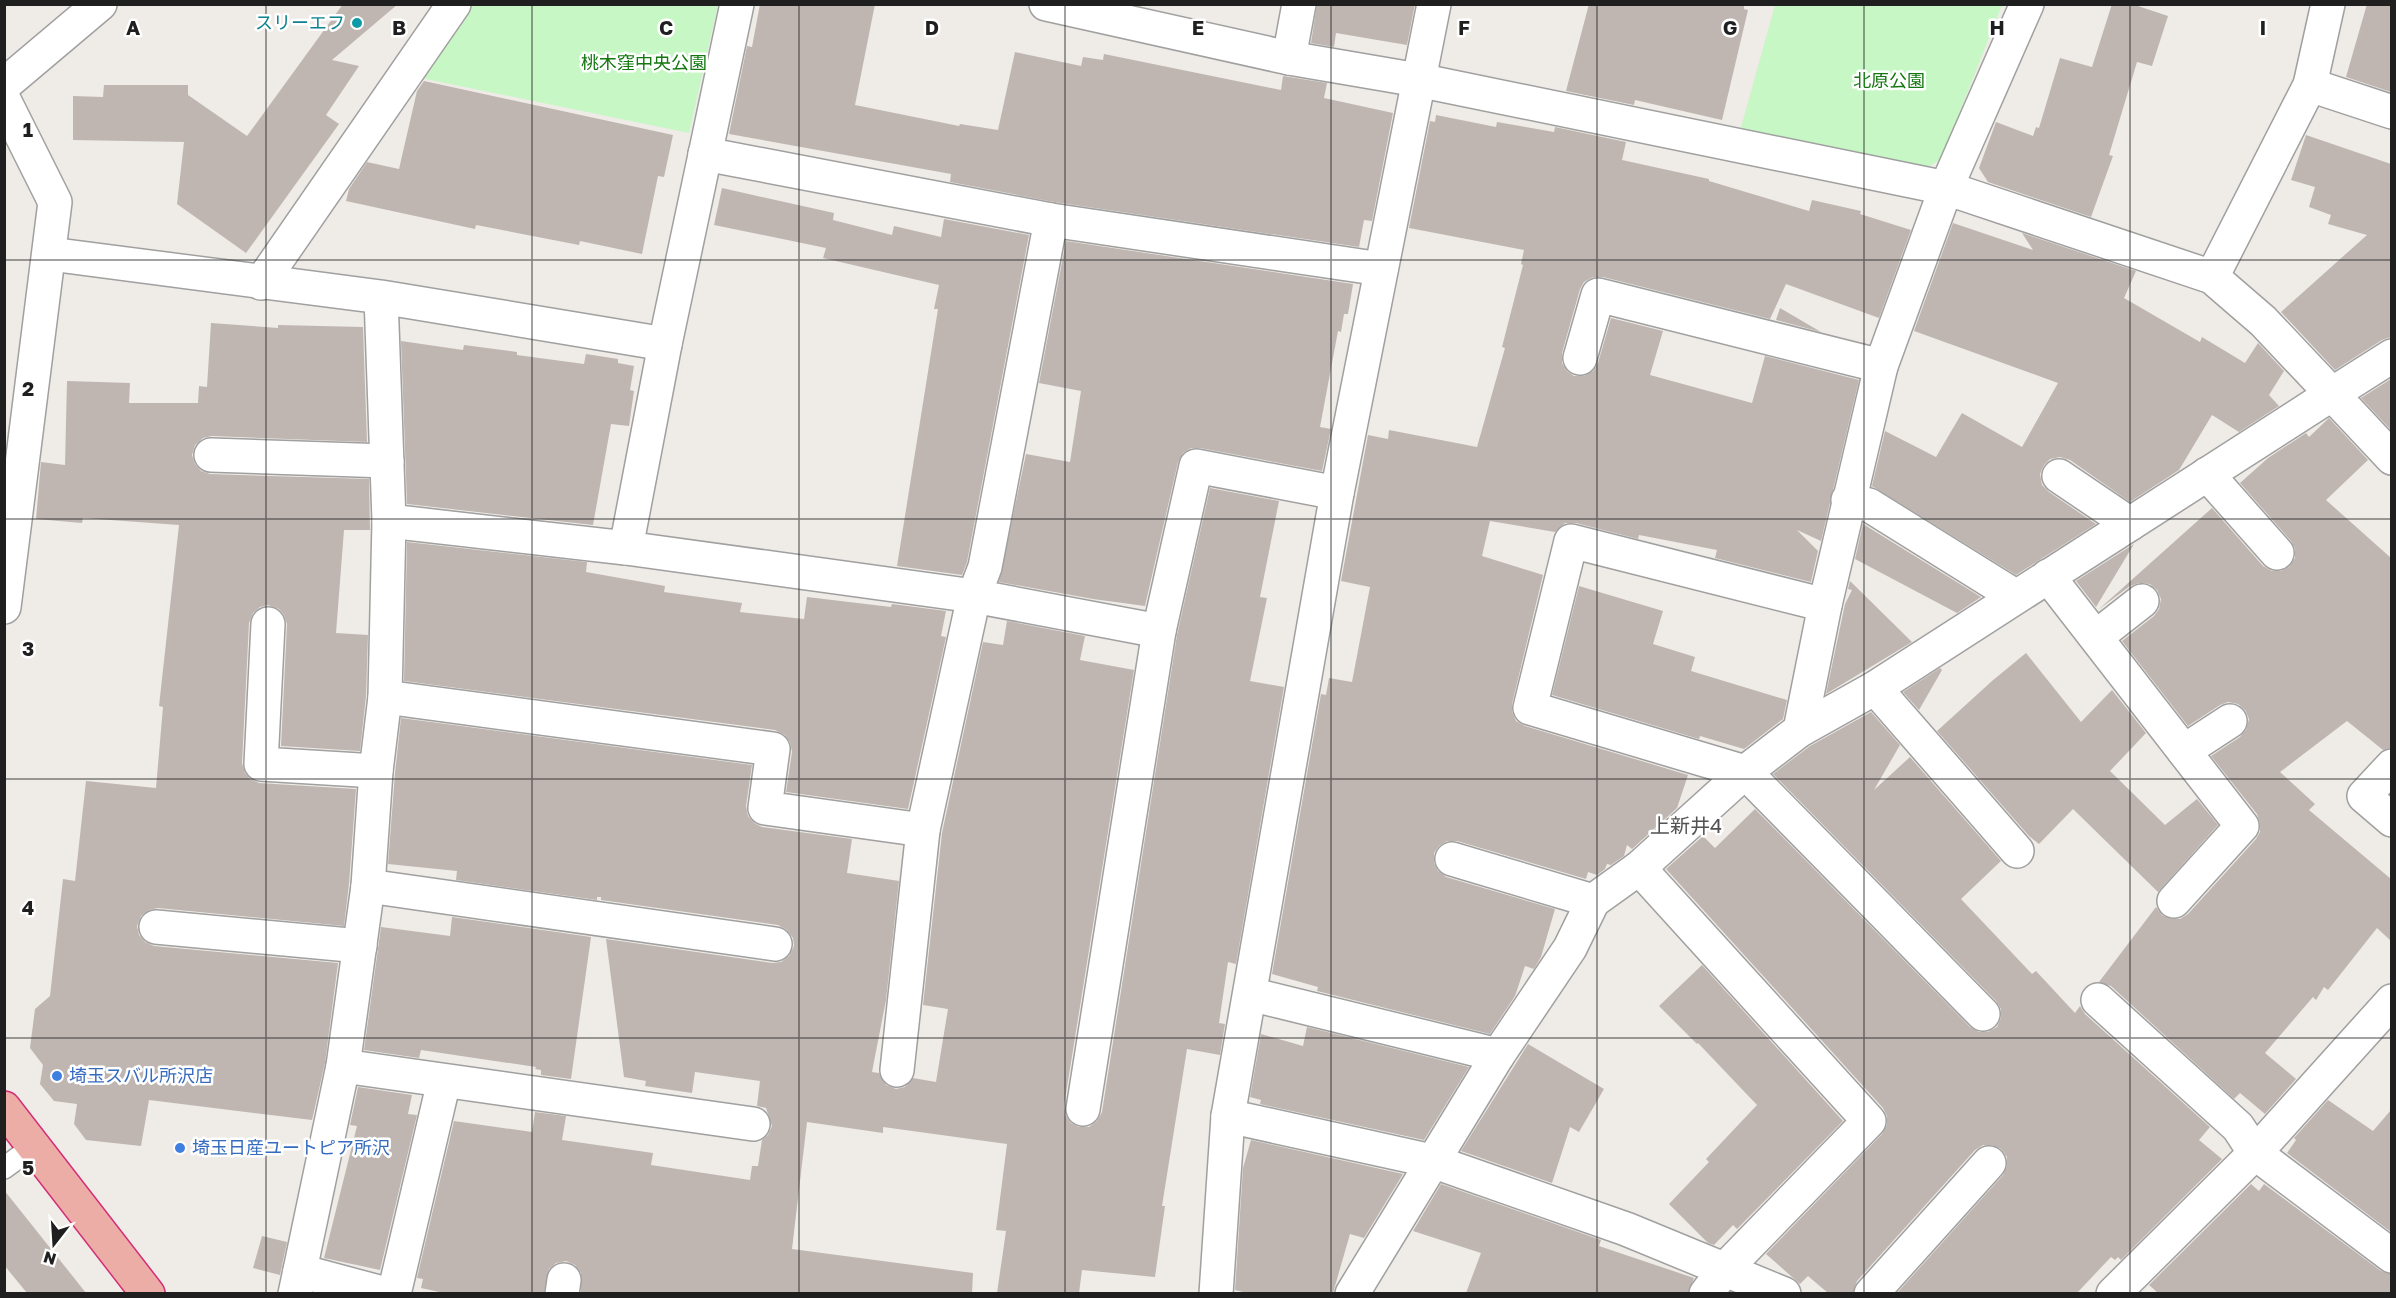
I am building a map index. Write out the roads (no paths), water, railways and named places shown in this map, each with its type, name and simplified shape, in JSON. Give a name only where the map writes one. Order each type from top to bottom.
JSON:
[{"type":"highway","points":[[4,1108],[148,1293]]},
{"type":"street","points":[[4,85],[100,4]]},
{"type":"street","points":[[261,283],[453,4]]},
{"type":"street","points":[[626,548],[665,344],[738,4]]},
{"type":"street","points":[[1046,4],[1289,58],[1418,80],[1946,188],[2212,277],[2263,321],[2391,458]]},
{"type":"street","points":[[1289,58],[1299,4]]},
{"type":"street","points":[[1216,1293],[1228,1116],[1337,493],[1434,4]]},
{"type":"street","points":[[1800,730],[1848,500],[1881,366],[1946,188],[2027,4]]},
{"type":"street","points":[[2212,277],[2310,85],[2318,7]]},
{"type":"street","points":[[2310,85],[2391,112]]},
{"type":"street","points":[[4,100],[55,202],[4,607]]},
{"type":"street","points":[[705,154],[1051,220],[1381,269]]},
{"type":"street","points":[[897,1070],[923,830],[974,596],[985,567],[1051,220]]},
{"type":"street","points":[[50,255],[381,297],[665,344]]},
{"type":"street","points":[[1580,358],[1598,295],[1881,366]]},
{"type":"street","points":[[381,297],[389,521],[385,697],[376,771],[368,886],[343,1066],[297,1282],[386,1293]]},
{"type":"street","points":[[1355,1293],[1432,1161],[1498,1055],[1570,948],[1593,901],[1639,868],[1745,772],[1800,730],[1875,688],[2391,356]]},
{"type":"street","points":[[211,455],[387,461]]},
{"type":"street","points":[[1083,1109],[1158,631],[1196,466],[1337,493]]},
{"type":"street","points":[[2207,474],[2277,553]]},
{"type":"street","points":[[2059,476],[2130,524]]},
{"type":"street","points":[[1848,500],[1869,505],[2015,596]]},
{"type":"street","points":[[389,521],[626,548],[974,596],[1158,631]]},
{"type":"street","points":[[1825,605],[1571,541],[1530,708],[1745,772],[1983,1014]]},
{"type":"street","points":[[2048,576],[2242,826],[2174,901]]},
{"type":"street","points":[[2096,637],[2142,601]]},
{"type":"street","points":[[268,624],[261,764],[376,771]]},
{"type":"street","points":[[1875,688],[2017,851]]},
{"type":"street","points":[[385,697],[773,748],[765,808],[923,830]]},
{"type":"street","points":[[2184,751],[2230,722]]},
{"type":"street","points":[[2391,766],[2364,796],[2391,820]]},
{"type":"street","points":[[1452,859],[1593,901]]},
{"type":"street","points":[[1639,868],[1869,1121],[1716,1281]]},
{"type":"street","points":[[368,886],[775,944]]},
{"type":"street","points":[[156,927],[360,946]]},
{"type":"street","points":[[1250,994],[1498,1055]]},
{"type":"street","points":[[2098,1000],[2238,1127],[2255,1153],[2391,1256]]},
{"type":"street","points":[[2113,1293],[2255,1153],[2391,1001]]},
{"type":"street","points":[[343,1066],[753,1124]]},
{"type":"street","points":[[394,1293],[444,1081]]},
{"type":"street","points":[[1228,1116],[1432,1161],[1626,1229],[1716,1281],[1784,1293]]},
{"type":"street","points":[[1871,1293],[1989,1163]]},
{"type":"lane","points":[[4,1168],[34,1146]]},
{"type":"place","name":"スリーエフ","points":[[357,23]]},
{"type":"place","name":"埼玉スバル所沢店","points":[[57,1076]]},
{"type":"place","name":"埼玉日産ユートピア所沢","points":[[180,1148]]},
{"type":"district","name":"上新井4","points":[[1686,826]]},
{"type":"park label","name":"桃木窪中央公園","points":[[644,63]]},
{"type":"park label","name":"北原公園","points":[[1889,81]]}]
